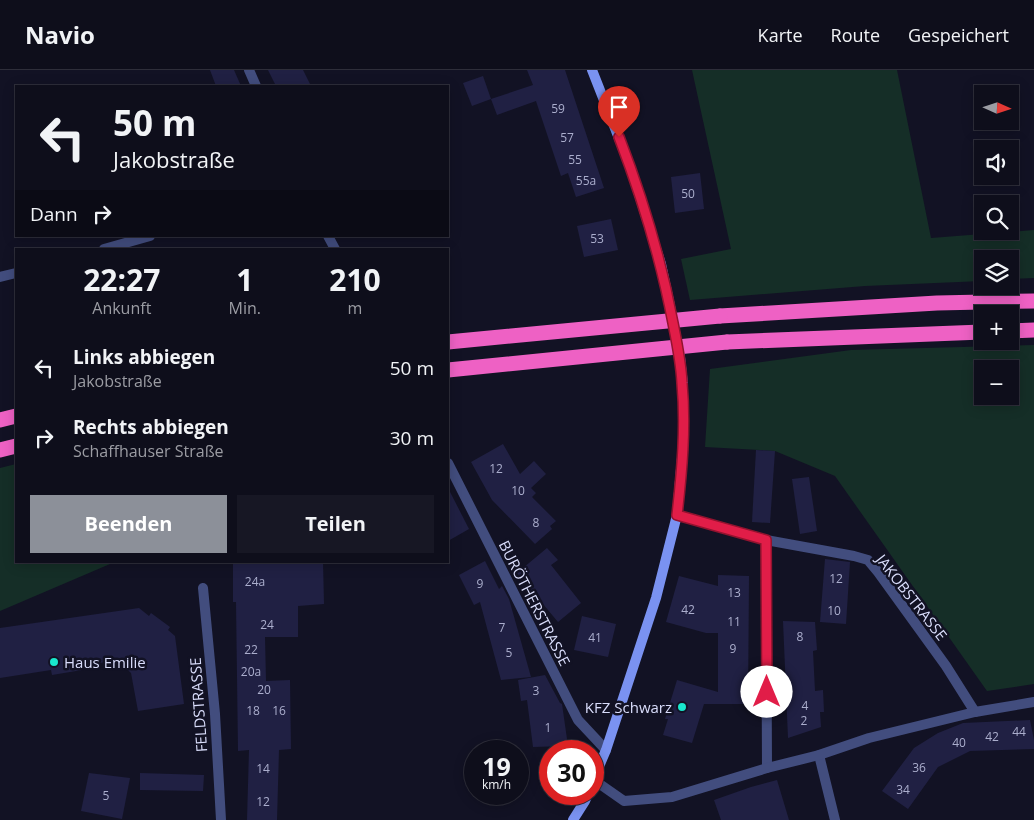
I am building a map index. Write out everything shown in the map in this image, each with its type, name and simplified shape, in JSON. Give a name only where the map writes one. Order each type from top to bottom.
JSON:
[{"type":"highway","points":[[449,342],[720,316],[938,303],[1034,301]]},
{"type":"highway","points":[[1019,331],[1034,330]]},
{"type":"highway","points":[[449,370],[726,342],[974,332]]},
{"type":"highway","points":[[0,420],[15,416]]},
{"type":"highway","points":[[0,450],[15,446]]},
{"type":"street","points":[[249,70],[256,85]]},
{"type":"street","points":[[592,70],[631,168],[660,264],[680,357],[683,384],[684,446],[677,515],[656,598],[604,755]]},
{"type":"street","points":[[108,248],[146,237]]},
{"type":"street","points":[[0,277],[15,273]]},
{"type":"street","name":"BURÖTHERSTRASSE","points":[[449,465],[578,720],[606,750]]},
{"type":"street","name":"JAKOBSTRASSE","points":[[677,515],[766,540],[868,560],[946,666],[975,712]]},
{"type":"street","points":[[766,540],[767,768]]},
{"type":"street","name":"FELDSTRASSE","points":[[203,588],[215,714],[221,820]]},
{"type":"street","points":[[604,789],[624,801],[672,797],[767,768],[819,755],[869,738],[975,712],[1034,702]]},
{"type":"street","points":[[819,755],[835,820]]},
{"type":"street","points":[[573,820],[582,805]]},
{"type":"green space","points":[[692,70],[897,70],[931,238],[974,235],[974,240],[1019,240],[1019,231],[1034,230],[1034,278],[1019,279],[1019,250],[974,250],[974,281],[865,286],[690,300],[681,259],[731,249]]},
{"type":"green space","points":[[1019,345],[1034,345],[1034,684],[987,691],[835,476],[775,451],[705,447],[710,369],[851,350],[974,347],[974,350],[1019,350]]},
{"type":"green space","points":[[15,464],[15,563],[112,563],[0,611],[0,468]]},
{"type":"building","points":[[210,70],[234,70],[241,85],[216,85]]},
{"type":"building","points":[[268,70],[303,70],[310,85],[276,85]]},
{"type":"building","points":[[527,70],[565,70],[604,188],[576,197],[568,173],[561,176],[536,101],[497,115],[491,99],[533,85]]},
{"type":"building","points":[[483,76],[491,99],[472,106],[463,83]]},
{"type":"building","points":[[700,173],[704,209],[675,213],[671,177]]},
{"type":"building","points":[[611,219],[618,250],[584,257],[577,226]]},
{"type":"building","points":[[503,444],[520,474],[534,461],[546,474],[531,488],[536,493],[532,497],[556,521],[550,526],[552,529],[535,544],[492,500],[471,462]]},
{"type":"building","points":[[756,450],[775,451],[770,523],[752,522]]},
{"type":"building","points":[[809,477],[817,531],[800,534],[792,479]]},
{"type":"building","points":[[449,490],[469,529],[449,540]]},
{"type":"building","points":[[547,548],[558,560],[551,565],[581,603],[558,622],[517,573]]},
{"type":"building","points":[[825,559],[850,562],[846,624],[820,622]]},
{"type":"building","points":[[485,561],[499,589],[502,586],[509,599],[531,677],[501,680],[480,602],[474,605],[459,575]]},
{"type":"building","points":[[233,563],[323,563],[324,604],[298,606],[298,637],[265,637],[266,681],[290,680],[291,749],[279,750],[277,820],[247,820],[249,750],[238,751],[236,602],[233,602]]},
{"type":"building","points":[[718,575],[749,576],[748,704],[704,704],[692,743],[663,735],[668,719],[665,719],[677,680],[718,692],[718,633],[706,633],[666,622],[679,576],[718,586]]},
{"type":"building","name":"Haus Emilie","points":[[139,608],[149,616],[151,613],[170,627],[168,630],[175,636],[184,704],[138,711],[131,673],[118,660],[82,666],[82,670],[52,675],[51,670],[0,678],[0,628]]},
{"type":"building","points":[[582,616],[616,624],[608,657],[574,650]]},
{"type":"building","points":[[783,621],[815,622],[817,650],[813,651],[815,691],[823,690],[824,712],[820,712],[821,727],[788,738]]},
{"type":"building","points":[[545,675],[562,704],[567,740],[539,740],[539,747],[533,747],[527,700],[521,701],[518,680]]},
{"type":"building","points":[[1030,720],[1034,749],[970,751],[938,767],[908,809],[882,791],[914,748],[938,733],[963,723]]},
{"type":"building","points":[[89,773],[130,778],[122,819],[81,811]]},
{"type":"building","points":[[140,773],[204,775],[203,791],[140,790]]},
{"type":"building","points":[[777,780],[789,820],[721,820],[714,800]]},
{"type":"place","name":"Haus Emilie","points":[[54,662]]},
{"type":"place","name":"KFZ Schwarz","points":[[682,707]]},
{"type":"route","points":[[619,137],[649,224],[669,301],[680,357],[683,384],[684,446],[677,515],[766,540],[767,692]]}]
